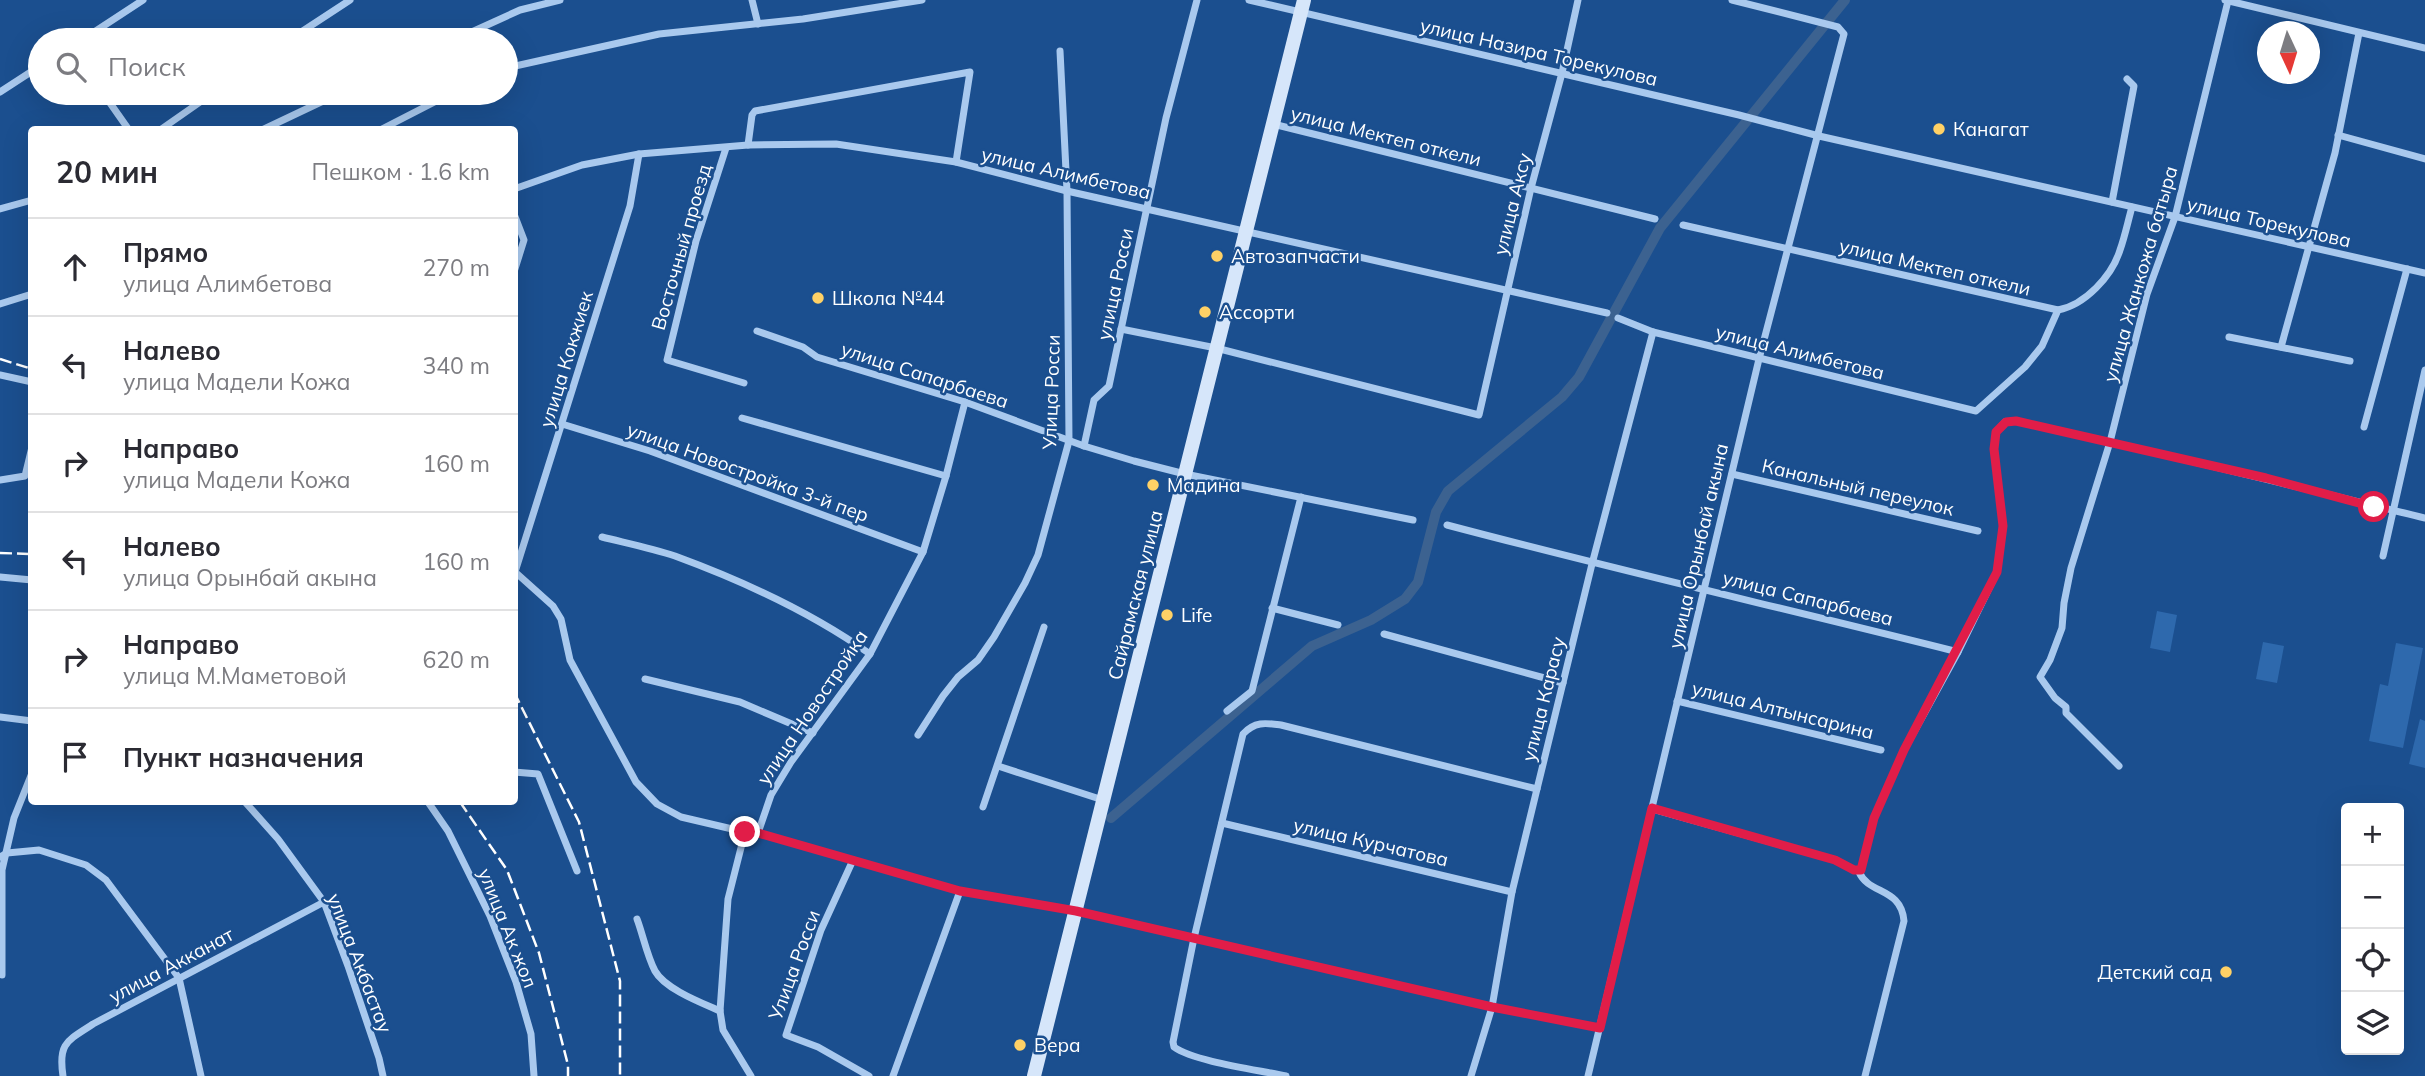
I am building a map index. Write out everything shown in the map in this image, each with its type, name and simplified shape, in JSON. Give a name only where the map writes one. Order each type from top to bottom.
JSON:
[{"type":"main road","name":"Сайрамская улица","points":[[1034,1076],[1302,6]]},
{"type":"street","points":[[100,28],[143,0]]},
{"type":"street","points":[[307,28],[350,0]]},
{"type":"street","points":[[480,28],[520,10],[560,0]]},
{"type":"street","points":[[752,0],[758,24]]},
{"type":"street","points":[[518,65],[659,34],[803,19],[922,0]]},
{"type":"street","name":"улица Росси","points":[[1084,446],[1094,400],[1109,386],[1166,118],[1197,0]]},
{"type":"street","name":"улица Назира Торекулова","points":[[1250,0],[1302,6],[1562,74],[1739,115]]},
{"type":"street","name":"улица Аксу","points":[[1216,348],[1479,415],[1531,188],[1562,74],[1577,0]]},
{"type":"street","name":"улица Орынбай акына","points":[[1588,1076],[1759,359],[1844,34],[1838,27],[1732,0]]},
{"type":"street","points":[[2225,1],[2425,48]]},
{"type":"street","name":"улица Жанкожа батыра","points":[[2119,766],[2066,713],[2066,707],[2055,698],[2040,677],[2050,660],[2062,628],[2071,568],[2110,442],[2147,294],[2175,217],[2225,1]]},
{"type":"street","points":[[2281,347],[2338,135],[2359,33]]},
{"type":"street","name":"Улица Росси","points":[[918,735],[958,677],[978,660],[1025,583],[1038,555],[1069,441],[1067,191],[1060,51]]},
{"type":"street","points":[[748,145],[752,115],[755,111],[970,72],[956,163]]},
{"type":"street","points":[[0,92],[28,74]]},
{"type":"street","points":[[2112,202],[2134,86],[2127,79]]},
{"type":"street","points":[[111,105],[126,126]]},
{"type":"street","points":[[166,126],[196,105]]},
{"type":"street","points":[[270,126],[315,105]]},
{"type":"street","points":[[388,126],[429,105]]},
{"type":"street","name":"улица Торекулова","points":[[1739,115],[1819,136],[2425,273]]},
{"type":"street","name":"улица Мектеп откели","points":[[1273,124],[1655,219]]},
{"type":"street","points":[[2338,135],[2425,159]]},
{"type":"street","name":"улица Алимбетова","points":[[518,188],[582,165],[639,155],[748,145],[836,144],[956,163],[1067,191],[1607,313]]},
{"type":"street","name":"Восточный проезд","points":[[726,148],[696,241],[667,359],[744,383]]},
{"type":"street","name":"улица Кокжиек","points":[[518,563],[629,206],[639,155]]},
{"type":"street","points":[[0,209],[28,201]]},
{"type":"street","points":[[2058,310],[2069,308],[2080,301],[2103,281],[2120,253],[2132,207]]},
{"type":"street","points":[[518,224],[524,240],[518,259]]},
{"type":"street","name":"улица Мектеп откели","points":[[1683,225],[2058,310]]},
{"type":"street","points":[[2364,427],[2407,269]]},
{"type":"street","points":[[0,304],[28,295]]},
{"type":"street","name":"улица Алимбетова","points":[[1618,318],[1653,332],[1976,411],[2025,368],[2042,346],[2058,310]]},
{"type":"street","points":[[1121,329],[1216,348]]},
{"type":"street","name":"улица Сапарбаева","points":[[757,331],[803,347],[817,357],[965,402],[1084,446],[1185,474],[1413,520]]},
{"type":"street","name":"улица Карасу","points":[[1471,1076],[1492,1007],[1512,892],[1592,564],[1653,332]]},
{"type":"street","points":[[2229,337],[2350,361]]},
{"type":"street","points":[[2384,556],[2425,370]]},
{"type":"street","points":[[0,375],[28,381]]},
{"type":"street","name":"улица Новостройка","points":[[758,833],[771,795],[791,762],[870,654],[923,551],[965,402]]},
{"type":"street","points":[[742,418],[946,476]]},
{"type":"street","points":[[1859,872],[1863,866],[1874,818],[1899,762],[1997,572],[2003,526],[1994,449],[1996,432],[2006,422],[2016,421],[2110,442],[2425,517]]},
{"type":"street","name":"улица Новостройка 3-й пер","points":[[562,424],[650,451],[923,551]]},
{"type":"street","name":"Канальный переулок","points":[[1732,474],[1978,531]]},
{"type":"street","points":[[0,480],[28,477]]},
{"type":"street","points":[[1227,711],[1252,691],[1301,497]]},
{"type":"street","name":"улица Сапарбаева","points":[[1447,525],[1592,564],[1958,652]]},
{"type":"street","points":[[602,537],[673,556],[757,590],[842,634],[870,654]]},
{"type":"street","points":[[518,575],[553,606],[561,619],[570,660],[636,782],[657,804],[681,817],[758,833],[960,891],[1076,911],[1492,1007],[1600,1028]]},
{"type":"street","points":[[0,577],[28,580]]},
{"type":"street","points":[[1272,608],[1338,625]]},
{"type":"street","points":[[983,807],[1044,627]]},
{"type":"street","points":[[1384,634],[1563,683]]},
{"type":"street","points":[[645,679],[740,702],[813,733]]},
{"type":"street","name":"улица Алтынсарина","points":[[1678,701],[1881,750]]},
{"type":"street","points":[[0,717],[28,720]]},
{"type":"street","points":[[1286,1076],[1181,1052],[1174,1047],[1173,1042],[1194,938],[1243,734],[1249,727],[1263,722],[1281,725],[1537,789]]},
{"type":"street","points":[[998,766],[1104,800]]},
{"type":"street","points":[[518,772],[538,774],[577,871]]},
{"type":"street","points":[[2,975],[3,855],[28,783]]},
{"type":"street","name":"улица Акбастау","points":[[248,805],[278,839],[324,902],[348,966],[383,1076]]},
{"type":"street","name":"улица Ак жол","points":[[430,805],[448,831],[490,916],[516,982],[531,1034],[534,1076]]},
{"type":"street","points":[[1652,808],[1835,860],[1859,872],[1864,881],[1898,902],[1904,921],[1865,1076]]},
{"type":"street","name":"улица Курчатова","points":[[1222,824],[1512,892]]},
{"type":"street","points":[[745,832],[728,899],[720,1011],[723,1030],[751,1076]]},
{"type":"street","points":[[3,855],[39,850],[86,864],[106,880],[179,978],[201,1076]]},
{"type":"street","name":"Улица Росси","points":[[853,860],[821,930],[791,1013],[786,1035],[818,1047],[869,1076]]},
{"type":"street","points":[[893,1076],[960,891]]},
{"type":"street","name":"улица Акканат","points":[[63,1076],[60,1059],[62,1048],[68,1040],[93,1024],[324,902]]},
{"type":"street","points":[[637,919],[654,970],[661,980],[720,1011]]},
{"type":"shaded area","points":[[2157,611],[2177,615],[2170,652],[2150,648]]},
{"type":"shaded area","points":[[2263,642],[2284,646],[2277,683],[2256,679]]},
{"type":"shaded area","points":[[2396,643],[2423,648],[2403,748],[2369,741],[2380,684],[2388,686]]},
{"type":"shaded area","points":[[2420,719],[2425,721],[2425,768],[2409,764]]},
{"type":"waterway","points":[[1111,818],[1312,646],[1371,620],[1405,599],[1418,582],[1436,512],[1448,491],[1562,397],[1579,377],[1660,228],[1845,0]]},
{"type":"railway","points":[[0,359],[28,368]]},
{"type":"railway","points":[[0,553],[28,554]]},
{"type":"railway","points":[[518,700],[579,822],[620,981],[620,1076]]},
{"type":"railway","points":[[462,805],[507,870],[539,953],[568,1065],[568,1076]]},
{"type":"place","name":"Канагат","points":[[1939,129]]},
{"type":"place","name":"Автозапчасти","points":[[1217,256]]},
{"type":"place","name":"Школа №44","points":[[818,298]]},
{"type":"place","name":"Ассорти","points":[[1205,312]]},
{"type":"place","name":"Мадина","points":[[1153,485]]},
{"type":"place","name":"Life","points":[[1167,615]]},
{"type":"place","name":"Детский сад","points":[[2226,972]]},
{"type":"place","name":"Вера","points":[[1020,1045]]},
{"type":"route","points":[[745,832],[758,833],[984,897],[1076,911],[1492,1007],[1600,1028],[1652,808],[1835,860],[1859,872],[1861,870],[1874,818],[1904,750],[1958,652],[1997,572],[2003,526],[1994,449],[1996,432],[2006,422],[2016,421],[2266,478],[2374,507]]}]
